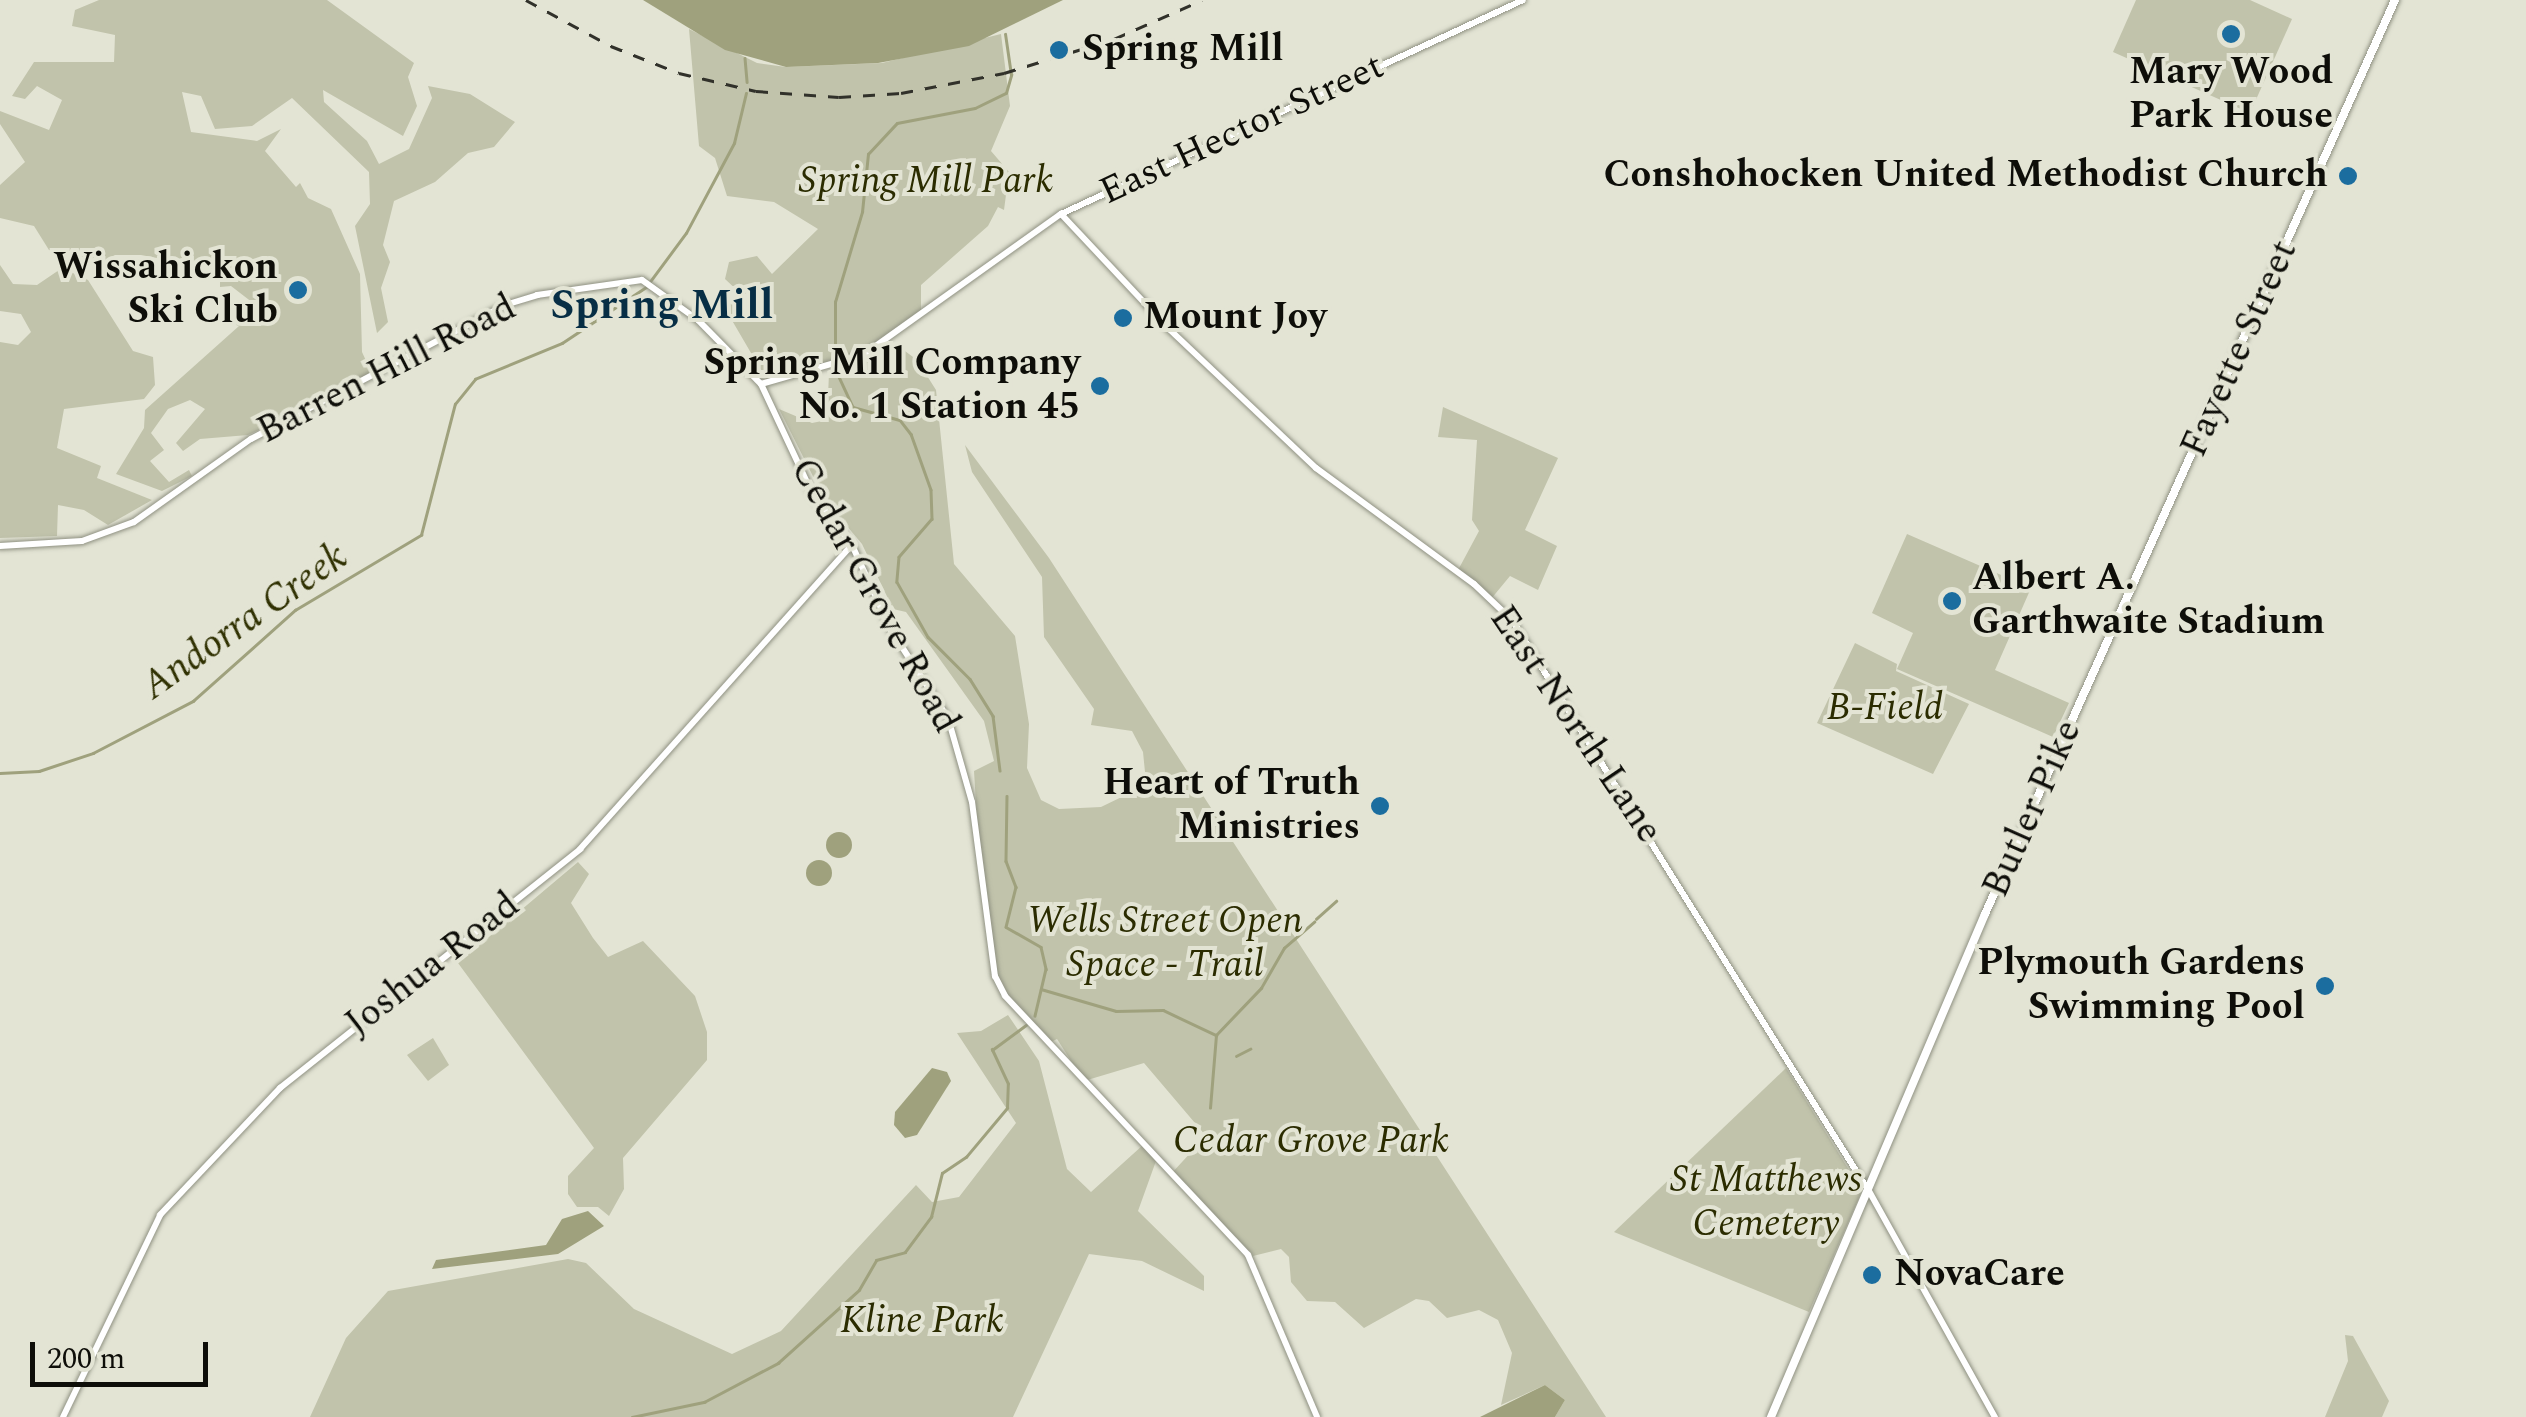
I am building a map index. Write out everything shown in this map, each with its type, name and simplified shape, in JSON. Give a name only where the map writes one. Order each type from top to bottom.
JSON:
[{"type":"main road","name":"Fayette Street","points":[[2082,697],[2395,0]]},
{"type":"main road","name":"Butler Pike","points":[[1771,1417],[2082,697]]},
{"type":"street","name":"East Hector Street","points":[[761,384],[847,361],[910,326],[1061,214],[1522,0]]},
{"type":"street","name":"East North Lane","points":[[1061,214],[1169,329],[1316,468],[1468,580],[1512,620],[1869,1191],[1995,1417]]},
{"type":"street","name":"Barren Hill Road","points":[[0,546],[76,542],[119,528],[251,439],[505,305],[634,279],[654,287],[761,384]]},
{"type":"street","name":"Cedar Grove Road","points":[[761,384],[813,495],[852,545],[891,630],[948,718],[972,802],[990,962],[1005,996],[1248,1255],[1317,1417]]},
{"type":"street","name":"Joshua Road","points":[[63,1417],[160,1215],[280,1088],[580,849],[852,545]]},
{"type":"green space","points":[[99,0],[327,0],[414,63],[408,77],[417,106],[403,136],[323,90],[324,102],[367,141],[379,164],[409,149],[432,98],[428,86],[470,94],[515,122],[494,147],[468,153],[435,182],[394,201],[383,245],[390,262],[381,288],[388,322],[377,333],[355,226],[370,204],[369,172],[292,98],[252,126],[215,129],[201,96],[182,92],[191,132],[257,141],[281,129],[265,151],[296,187],[300,183],[308,198],[331,209],[360,274],[362,352],[373,376],[248,435],[200,439],[183,451],[176,443],[205,409],[190,400],[168,409],[151,433],[164,450],[150,461],[169,482],[189,470],[192,476],[162,491],[116,474],[144,428],[145,410],[239,326],[233,324],[242,305],[251,313],[257,306],[231,286],[220,287],[220,279],[205,267],[141,255],[115,255],[97,264],[49,250],[34,226],[0,218],[0,185],[25,162],[0,124],[0,111],[49,130],[62,100],[37,86],[25,99],[12,96],[34,62],[114,62],[115,35],[72,26],[75,10]]},
{"type":"green space","points":[[2136,0],[2250,0],[2292,19],[2250,113],[2113,52]]},
{"type":"green space","name":"Spring Mill Park","points":[[689,29],[757,63],[786,67],[882,63],[1001,34],[1010,106],[991,151],[1009,172],[1004,210],[998,207],[988,226],[921,285],[921,311],[876,348],[768,382],[723,305],[740,293],[725,279],[729,262],[757,256],[772,274],[818,229],[774,202],[727,196],[715,158],[699,146]]},
{"type":"green space","points":[[0,265],[13,284],[37,285],[62,268],[88,280],[133,351],[153,357],[155,385],[144,399],[64,409],[57,448],[101,466],[97,478],[152,500],[108,525],[84,510],[58,505],[57,536],[0,538],[0,342],[18,345],[31,332],[21,314],[0,311]]},
{"type":"green space","points":[[897,345],[917,360],[936,390],[954,564],[1015,636],[1029,724],[1027,768],[1041,800],[1059,809],[1101,807],[1134,791],[1145,772],[1143,752],[1132,731],[1091,725],[1094,709],[1044,637],[1042,577],[972,472],[965,445],[1049,558],[1606,1417],[1555,1417],[1565,1400],[1545,1385],[1501,1405],[1512,1353],[1498,1320],[1479,1310],[1447,1318],[1429,1301],[1416,1299],[1364,1328],[1335,1302],[1307,1301],[1291,1282],[1289,1257],[1281,1249],[1249,1257],[1170,1175],[1206,1136],[1144,1063],[1084,1081],[1057,1039],[1049,1043],[1005,996],[995,976],[978,837],[974,771],[994,761],[984,721],[906,612],[893,609],[862,544],[825,500],[779,409],[812,423],[827,420],[829,373]]},
{"type":"green space","points":[[1443,407],[1558,458],[1525,530],[1557,546],[1538,590],[1510,576],[1491,599],[1457,572],[1479,531],[1472,520],[1477,440],[1438,437]]},
{"type":"green space","name":"Albert A. Garthwaite Stadium","points":[[1907,534],[2031,588],[1995,670],[2069,703],[2053,737],[1897,669],[1913,633],[1872,613]]},
{"type":"green space","name":"B-Field","points":[[1855,643],[1897,664],[1896,671],[1969,704],[1933,774],[1817,723]]},
{"type":"green space","points":[[578,862],[589,874],[571,903],[593,938],[608,957],[643,941],[695,996],[707,1032],[707,1060],[623,1158],[624,1189],[609,1216],[598,1207],[577,1207],[568,1194],[568,1176],[594,1148],[458,963]]},
{"type":"green space","name":"Kline Park","points":[[1008,1015],[1039,1061],[1067,1169],[1091,1192],[1143,1145],[1156,1161],[1138,1211],[1204,1276],[1204,1291],[1142,1261],[1089,1254],[1013,1417],[310,1417],[346,1338],[388,1291],[568,1259],[586,1263],[634,1309],[732,1354],[781,1331],[916,1185],[932,1202],[959,1197],[1016,1123],[957,1033],[981,1031]]},
{"type":"green space","points":[[433,1038],[449,1065],[428,1081],[407,1055]]},
{"type":"green space","name":"St Matthews Cemetery","points":[[1786,1068],[1862,1191],[1809,1312],[1614,1232]]},
{"type":"green space","points":[[2345,1335],[2353,1336],[2389,1401],[2382,1417],[2325,1417],[2348,1361]]},
{"type":"shaded area","points":[[643,0],[1063,0],[969,46],[878,63],[786,67],[725,50]]},
{"type":"shaded area","points":[[839,832],[848,836],[852,845],[848,854],[839,858],[830,854],[826,845],[830,836]]},
{"type":"shaded area","points":[[819,860],[828,864],[832,873],[828,882],[819,886],[810,882],[806,873],[810,864]]},
{"type":"shaded area","points":[[932,1068],[947,1072],[951,1081],[917,1135],[905,1138],[894,1125],[895,1112]]},
{"type":"shaded area","points":[[588,1211],[604,1226],[558,1254],[432,1269],[436,1260],[546,1245],[562,1219]]},
{"type":"shaded area","points":[[1545,1385],[1565,1400],[1555,1417],[1480,1417]]},
{"type":"waterway","points":[[835,358],[835,302],[862,212],[868,154],[897,123],[975,108],[1006,93],[1011,75],[1005,34]]},
{"type":"waterway","name":"Andorra Creek","points":[[745,58],[747,82]]},
{"type":"waterway","name":"Andorra Creek","points":[[0,773],[39,771],[93,753],[193,701],[295,610],[421,535],[455,404],[475,379],[562,343],[646,287],[686,233],[734,143],[746,93]]},
{"type":"waterway","points":[[834,366],[853,407],[900,420],[911,434],[931,490],[932,519],[899,557],[897,582],[928,637],[970,679],[993,716],[1000,771]]},
{"type":"waterway","points":[[1007,796],[1006,861],[1016,887],[1006,927],[1041,947],[1046,969],[1035,1016]]},
{"type":"waterway","points":[[1316,919],[1336,901]]},
{"type":"waterway","points":[[1041,989],[1116,1011],[1163,1010],[1216,1035],[1261,988],[1284,948],[1314,922]]},
{"type":"waterway","points":[[632,1417],[704,1402],[778,1363],[859,1290],[876,1260],[905,1252],[931,1217],[942,1173],[966,1157],[1007,1108],[1008,1084],[992,1050],[1026,1025]]},
{"type":"waterway","points":[[1210,1108],[1216,1035]]},
{"type":"waterway","points":[[1236,1056],[1250,1049]]},
{"type":"railway","points":[[526,0],[611,46],[679,73],[756,91],[839,97],[901,93],[1004,73],[1114,39],[1202,0]]},
{"type":"place","name":"Mary Wood Park House","points":[[2231,34]]},
{"type":"place","name":"Spring Mill","points":[[1059,50]]},
{"type":"place","name":"Conshohocken United Methodist Church","points":[[2348,176]]},
{"type":"place","name":"Wissahickon Ski Club","points":[[298,290]]},
{"type":"place","name":"Mount Joy","points":[[1123,318]]},
{"type":"place","name":"Spring Mill Company No. 1 Station 45","points":[[1100,386]]},
{"type":"place","name":"Albert A. Garthwaite Stadium","points":[[1952,601]]},
{"type":"place","name":"Heart of Truth Ministries","points":[[1380,806]]},
{"type":"place","name":"Plymouth Gardens Swimming Pool","points":[[2325,986]]},
{"type":"place","name":"NovaCare","points":[[1872,1275]]},
{"type":"district","name":"Spring Mill","points":[[662,306]]},
{"type":"park label","name":"Wells Street Open Space - Trail","points":[[1165,944]]},
{"type":"park label","name":"Cedar Grove Park","points":[[1311,1142]]}]
